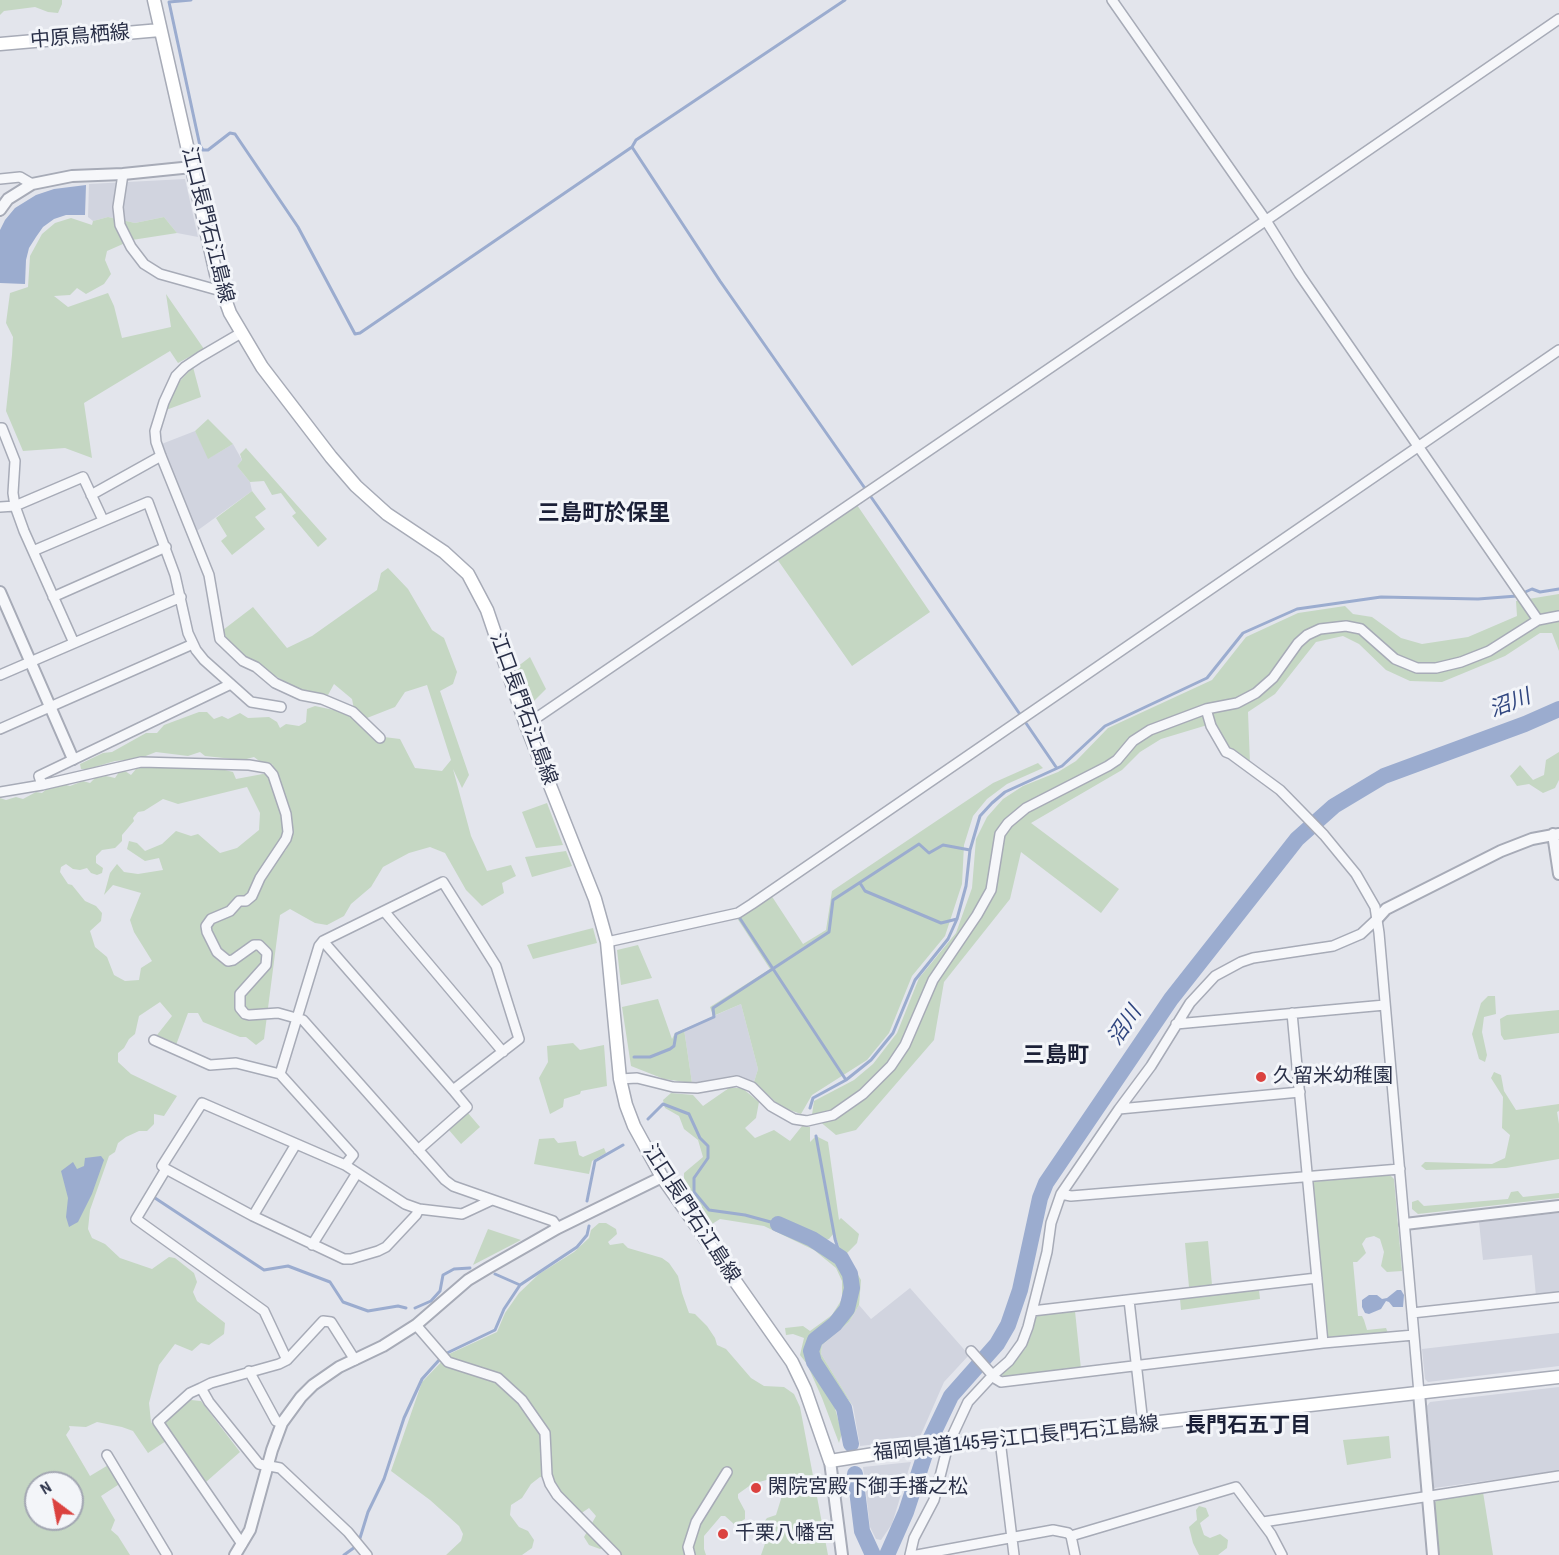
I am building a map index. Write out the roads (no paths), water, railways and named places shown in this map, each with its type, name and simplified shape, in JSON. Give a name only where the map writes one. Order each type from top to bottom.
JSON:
[{"type":"main road","name":"江口長門石江島線","points":[[154,0],[221,291],[241,333],[262,367],[331,457],[356,486],[387,514],[444,552],[468,574],[487,610],[526,725],[592,892],[607,942],[620,1079],[634,1126],[662,1177],[792,1362],[805,1389],[830,1461]]},
{"type":"main road","name":"中原鳥栖線","points":[[0,44],[160,30]]},
{"type":"main road","name":"福岡県道145号江口長門石江島線","points":[[830,1461],[900,1450],[1559,1377]]},
{"type":"street","points":[[1112,0],[1265,219],[1300,275],[1538,620]]},
{"type":"street","points":[[526,725],[1559,19]]},
{"type":"street","points":[[0,210],[9,199],[32,184],[72,176],[123,174],[192,167]]},
{"type":"street","points":[[123,174],[118,207],[120,225],[131,247],[144,264],[160,274],[221,291]]},
{"type":"street","points":[[0,179],[20,177],[32,184]]},
{"type":"street","points":[[241,333],[184,367],[176,376],[164,402],[155,431],[161,456],[209,574],[220,639],[243,662],[256,667],[275,683],[301,695],[322,699],[353,712],[380,738]]},
{"type":"street","points":[[607,942],[738,912],[1559,350]]},
{"type":"street","points":[[0,428],[2,428],[15,461],[13,493],[15,506],[74,643]]},
{"type":"street","points":[[91,495],[161,456]]},
{"type":"street","points":[[0,507],[15,506],[83,477],[103,520]]},
{"type":"street","points":[[33,551],[148,502],[166,547],[181,597],[188,633],[193,644],[204,660],[251,702],[281,707]]},
{"type":"street","points":[[53,597],[166,547]]},
{"type":"street","points":[[0,592],[73,759]]},
{"type":"street","points":[[0,675],[181,597]]},
{"type":"street","points":[[620,1079],[637,1078],[673,1087],[697,1088],[737,1081],[752,1088],[771,1106],[794,1119],[818,1119],[833,1115],[863,1094],[891,1066],[905,1045],[933,980],[991,890],[1000,834],[1008,823],[1026,808],[1108,766],[1133,741],[1150,730],[1206,709],[1237,703],[1256,693],[1273,678],[1298,643],[1307,635],[1320,629],[1346,626],[1361,629],[1395,659],[1417,668],[1436,668],[1461,662],[1489,651],[1538,620],[1559,616]]},
{"type":"street","points":[[0,729],[193,644]]},
{"type":"street","points":[[42,785],[39,776],[231,684]]},
{"type":"street","points":[[1206,709],[1211,726],[1226,752],[1280,790],[1304,814],[1356,874],[1375,907],[1433,1555]]},
{"type":"street","points":[[0,792],[42,785],[141,762],[249,765],[264,767],[271,771],[286,814],[288,832],[286,839],[260,878],[252,896],[246,901],[239,901],[230,911],[211,919],[206,926],[217,952],[228,961],[254,945],[259,945],[267,953],[266,964],[240,994],[240,1008],[245,1014],[278,1013],[303,1020],[445,1180],[453,1186],[553,1221],[558,1228]]},
{"type":"street","points":[[910,1555],[915,1538],[934,1500],[945,1446],[968,1402],[1009,1360],[1022,1343],[1060,1194],[1151,1066],[1190,1003],[1215,976],[1253,958],[1333,946],[1361,934],[1386,909],[1479,861],[1521,843],[1556,834],[1559,874]]},
{"type":"street","points":[[280,1074],[319,946],[323,940],[442,882],[496,966],[519,1039],[453,1090]]},
{"type":"street","points":[[384,911],[503,1052]]},
{"type":"street","points":[[323,940],[467,1107],[418,1150]]},
{"type":"street","points":[[1176,1024],[1385,1005]]},
{"type":"street","points":[[1292,1013],[1323,1343]]},
{"type":"street","points":[[154,1040],[210,1065],[236,1063],[280,1074],[353,1155],[345,1165]]},
{"type":"street","points":[[1119,1109],[1300,1092]]},
{"type":"street","points":[[419,1209],[386,1247],[351,1259],[344,1259],[253,1216],[162,1166],[202,1103],[345,1165],[405,1204],[419,1209],[462,1214],[492,1200]]},
{"type":"street","points":[[253,1216],[296,1144]]},
{"type":"street","points":[[166,1169],[136,1219],[264,1311],[287,1360]]},
{"type":"street","points":[[1060,1194],[1071,1196],[1400,1169]]},
{"type":"street","points":[[312,1245],[357,1173]]},
{"type":"street","points":[[235,1555],[250,1530],[282,1423],[313,1385],[416,1326],[468,1280],[558,1228],[662,1177]]},
{"type":"street","points":[[1405,1224],[1559,1206]]},
{"type":"street","points":[[1032,1311],[1317,1278]]},
{"type":"street","points":[[1412,1313],[1559,1297]]},
{"type":"street","points":[[1129,1300],[1143,1424]]},
{"type":"street","points":[[242,1544],[158,1422],[190,1393],[211,1383],[287,1360],[322,1321],[331,1322],[355,1360]]},
{"type":"street","points":[[416,1326],[448,1362],[498,1378],[522,1400],[545,1433],[547,1475],[550,1484],[557,1495],[616,1555]]},
{"type":"street","points":[[971,1351],[1002,1382],[1323,1343],[1414,1335]]},
{"type":"street","points":[[249,1371],[276,1421],[282,1423]]},
{"type":"street","points":[[201,1388],[209,1402],[259,1464],[280,1468],[348,1532],[367,1555]]},
{"type":"street","points":[[1000,1440],[1014,1555]]},
{"type":"street","points":[[107,1455],[167,1555]]},
{"type":"street","points":[[830,1461],[842,1555]]},
{"type":"street","points":[[690,1555],[688,1546],[696,1522],[727,1472]]},
{"type":"street","points":[[1263,1522],[1559,1476]]},
{"type":"street","points":[[1071,1536],[1236,1487],[1263,1522],[1282,1555]]},
{"type":"street","points":[[917,1555],[1053,1530],[1068,1533],[1071,1536],[1076,1555]]},
{"type":"water","points":[[86,185],[85,215],[66,215],[54,219],[43,227],[29,248],[25,284],[0,283],[0,230],[15,208],[36,195],[54,189]]},
{"type":"water","points":[[101,1156],[104,1160],[92,1194],[78,1222],[69,1227],[66,1217],[68,1198],[61,1171],[73,1162],[77,1169],[84,1166],[85,1158]]},
{"type":"water","points":[[1397,1290],[1401,1290],[1404,1295],[1403,1307],[1393,1307],[1386,1301],[1381,1309],[1369,1314],[1365,1313],[1362,1300],[1369,1295],[1377,1295],[1382,1299],[1387,1298]]},
{"type":"waterway","points":[[191,0],[169,2],[200,146],[203,150],[208,150],[230,133],[235,134],[298,227],[355,334],[360,333],[632,147]]},
{"type":"waterway","points":[[845,0],[636,140],[632,147],[720,281],[1056,767]]},
{"type":"waterway","points":[[1523,593],[1532,589],[1540,592],[1559,589]]},
{"type":"waterway","points":[[810,1108],[813,1098],[846,1080],[871,1060],[893,1033],[915,980],[948,939],[957,919],[966,886],[970,850],[980,816],[1005,792],[1062,766],[1105,726],[1207,678],[1243,633],[1297,609],[1381,597],[1478,599],[1517,596]]},
{"type":"waterway","name":"沼川","points":[[887,1555],[906,1512],[929,1442],[951,1396],[997,1344],[1008,1325],[1020,1290],[1040,1198],[1046,1183],[1171,999],[1297,839],[1334,806],[1384,776],[1525,724],[1559,709]]},
{"type":"waterway","points":[[634,1057],[650,1057],[670,1049],[674,1046],[676,1034],[714,1017],[713,1008],[829,932],[833,900],[919,844],[929,853],[943,845],[970,850]]},
{"type":"waterway","points":[[860,883],[865,891],[941,923],[957,919]]},
{"type":"waterway","points":[[739,917],[846,1080]]},
{"type":"waterway","points":[[648,1119],[663,1104],[689,1114],[700,1138],[708,1146],[708,1158],[694,1178],[694,1192],[709,1210],[745,1215],[778,1224]]},
{"type":"waterway","points":[[816,1136],[835,1239],[841,1258]]},
{"type":"waterway","points":[[587,1201],[595,1161],[623,1145]]},
{"type":"waterway","points":[[155,1198],[264,1270],[288,1266],[330,1282],[343,1302],[368,1311],[398,1306],[406,1308]]},
{"type":"waterway","points":[[778,1224],[812,1239],[841,1258],[850,1274],[852,1288],[847,1309],[835,1324],[815,1340],[811,1351],[814,1362],[844,1408],[851,1444]]},
{"type":"waterway","points":[[495,1274],[520,1285],[577,1247],[587,1235],[589,1226]]},
{"type":"waterway","points":[[415,1308],[431,1301],[440,1291],[443,1275],[454,1269],[470,1268]]},
{"type":"waterway","points":[[447,1353],[495,1330],[504,1309],[520,1285]]},
{"type":"waterway","points":[[360,1538],[368,1512],[384,1479],[404,1418],[422,1379],[440,1359]]},
{"type":"waterway","points":[[855,1474],[862,1531],[873,1555]]},
{"type":"waterway","points":[[344,1555],[355,1547]]},
{"type":"place","name":"久留米幼稚園","points":[[1261,1077]]},
{"type":"place","name":"閑院宮殿下御手播之松","points":[[756,1488]]},
{"type":"place","name":"千栗八幡宮","points":[[723,1534]]},
{"type":"district","name":"三島町於保里","points":[[604,514]]},
{"type":"district","name":"三島町","points":[[1056,1056]]},
{"type":"district","name":"長門石五丁目","points":[[1248,1426]]}]
